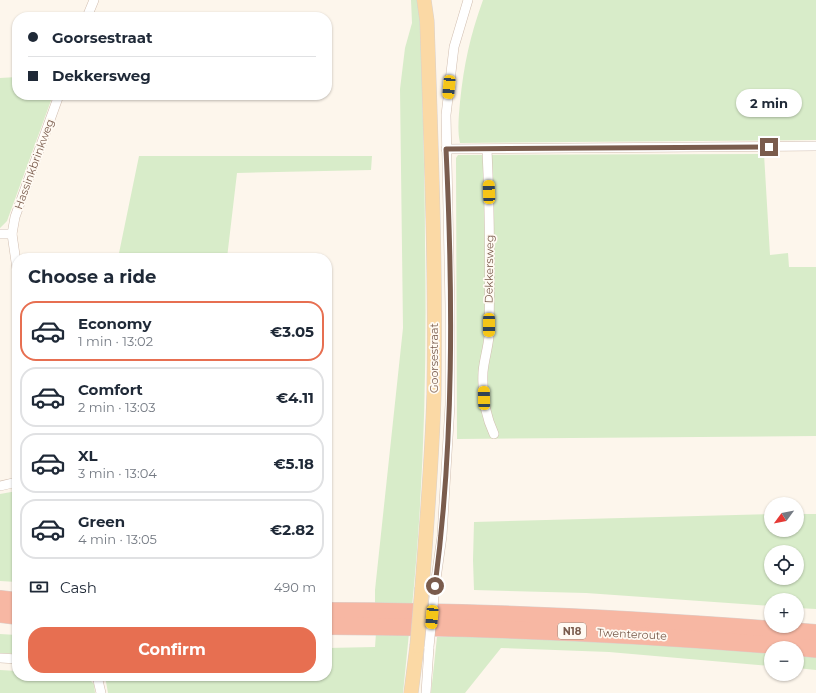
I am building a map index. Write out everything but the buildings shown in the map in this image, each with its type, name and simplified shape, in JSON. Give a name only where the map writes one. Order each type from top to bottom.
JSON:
[{"type":"highway","points":[[0,600],[12,601]]},
{"type":"highway","name":"Twenteroute","points":[[332,612],[542,615],[692,623],[816,633]]},
{"type":"highway","points":[[0,614],[12,615]]},
{"type":"highway","name":"Twenteroute","points":[[332,626],[547,630],[697,638],[816,649]]},
{"type":"main road","name":"Goorsestraat","points":[[411,693],[423,646],[429,587],[430,496],[434,394],[427,21],[424,0]]},
{"type":"main road","name":"Goorsestraat","points":[[427,21],[431,0]]},
{"type":"street","points":[[90,12],[94,0]]},
{"type":"street","name":"Goorsestraat","points":[[429,587],[442,536],[450,405],[450,305],[446,115],[454,47],[468,0]]},
{"type":"street","name":"Hassinkbrinkweg","points":[[15,253],[12,234],[15,217],[57,100]]},
{"type":"street","points":[[446,149],[487,150],[816,146]]},
{"type":"street","name":"Dekkersweg","points":[[487,150],[490,220],[489,337],[483,371],[483,391],[487,420],[494,434]]},
{"type":"street","points":[[0,234],[12,234]]},
{"type":"street","points":[[0,486],[12,483]]},
{"type":"street","name":"Goorsestraat","points":[[423,646],[426,693]]},
{"type":"street","points":[[0,658],[12,659]]},
{"type":"street","points":[[98,681],[101,693]]},
{"type":"green space","points":[[411,0],[421,0],[426,289],[422,471],[412,607],[375,607],[375,590],[403,328],[400,89],[405,48],[412,23]]},
{"type":"green space","points":[[483,0],[816,0],[816,140],[460,143],[458,122],[463,75],[474,26]]},
{"type":"green space","points":[[12,77],[12,100],[51,100],[7,221],[0,228],[0,78]]},
{"type":"green space","points":[[764,154],[770,255],[788,253],[789,267],[816,267],[816,436],[457,439],[456,158],[458,155]]},
{"type":"green space","points":[[139,156],[372,156],[371,170],[237,173],[228,253],[119,253]]},
{"type":"green space","points":[[12,492],[12,582],[0,581],[0,494]]},
{"type":"green space","points":[[764,514],[764,537],[804,537],[804,514],[816,514],[816,609],[804,608],[804,593],[764,593],[764,606],[586,593],[474,590],[474,522]]},
{"type":"green space","points":[[376,633],[409,633],[403,693],[108,693],[106,681],[332,681],[332,648],[375,647]]},
{"type":"green space","points":[[0,634],[12,635],[12,654],[0,653]]},
{"type":"green space","points":[[527,635],[764,651],[764,665],[609,652],[501,648],[465,693],[431,693],[437,637],[499,637]]},
{"type":"green space","points":[[804,654],[816,655],[816,670],[804,669]]},
{"type":"green space","points":[[0,670],[12,671],[12,681],[91,681],[94,684],[95,693],[0,693]]},
{"type":"route","points":[[435,586],[442,536],[450,405],[450,305],[446,149],[503,150],[769,147]]}]
